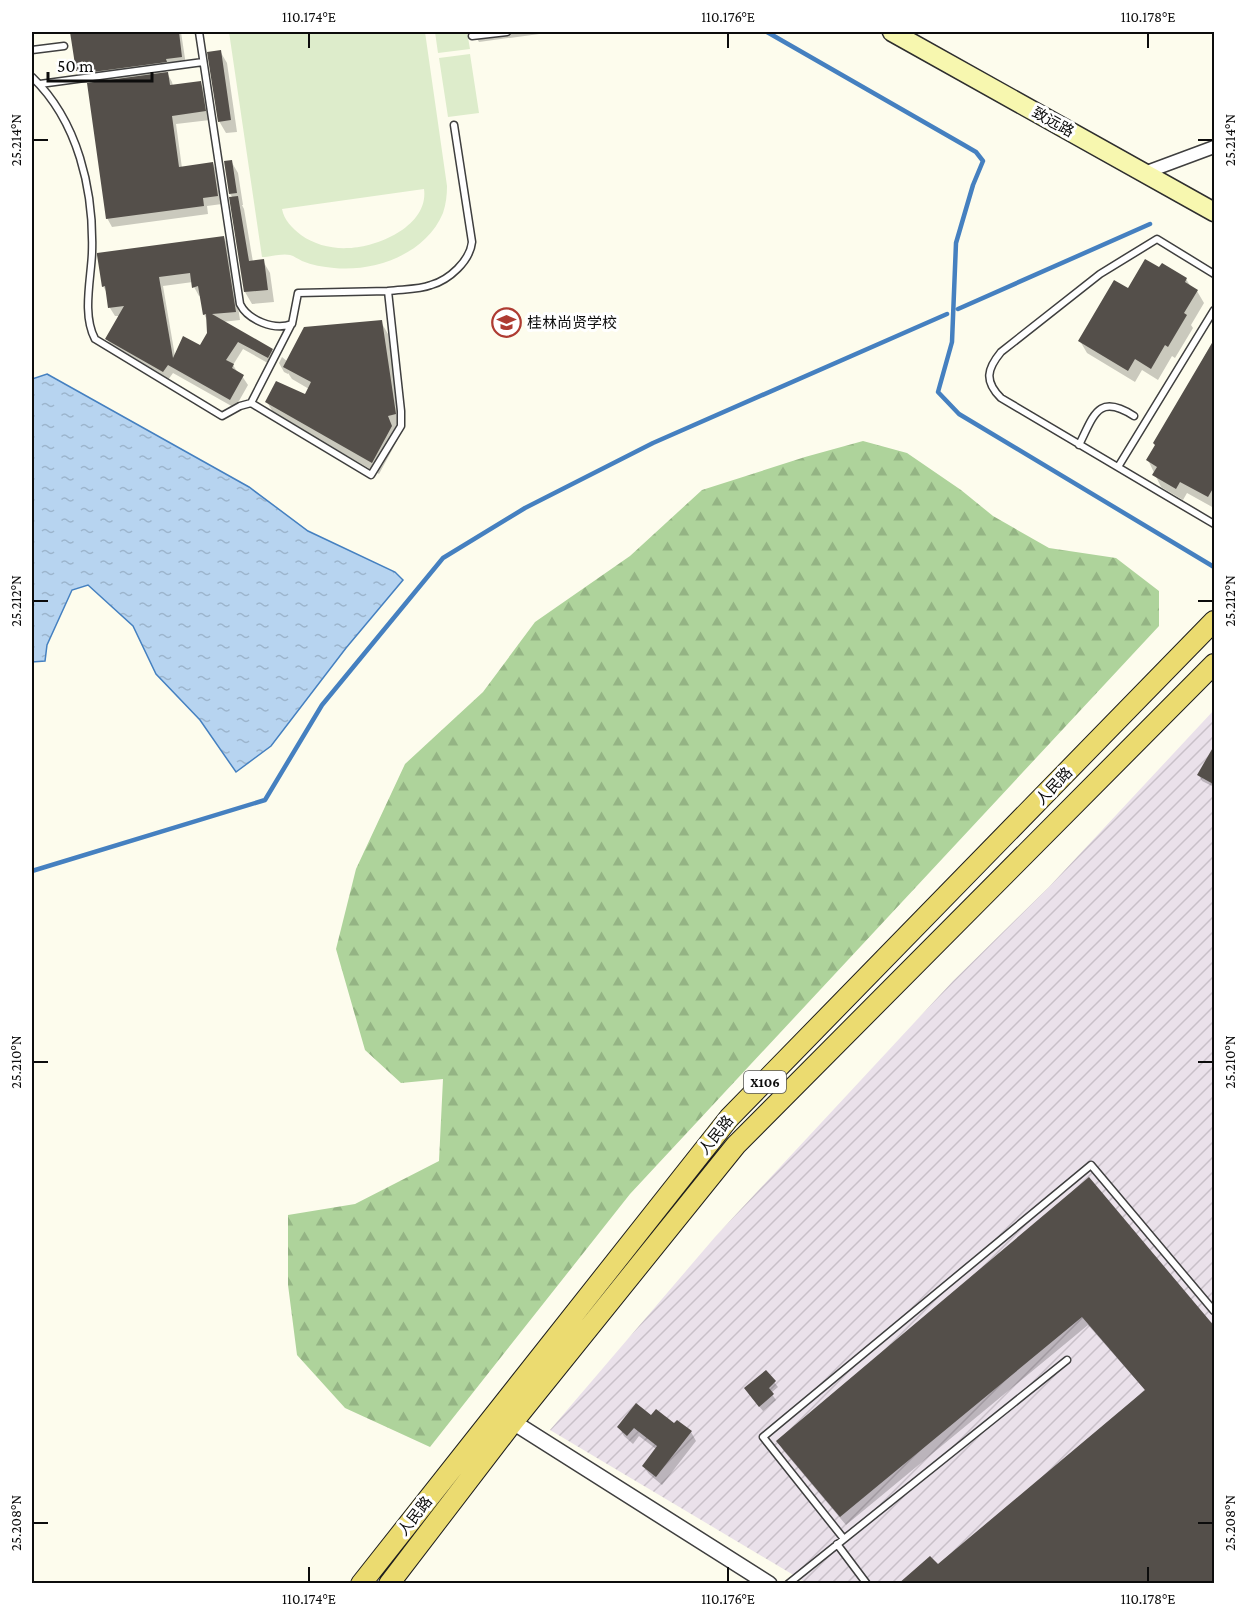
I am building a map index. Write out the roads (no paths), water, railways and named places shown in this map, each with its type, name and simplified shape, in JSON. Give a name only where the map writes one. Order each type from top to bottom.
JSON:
[{"type":"main road","name":"致远路","points":[[892,32],[1215,212]]},
{"type":"main road","name":"人民路","points":[[361,1584],[729,1118],[1215,621]]},
{"type":"main road","name":"人民路","points":[[389,1584],[513,1422],[736,1145],[1215,664]]},
{"type":"street","points":[[1144,173],[1215,147]]},
{"type":"street","points":[[513,1422],[768,1584]]},
{"type":"lane","points":[[199,32],[240,303],[247,313],[259,321],[282,327],[292,324]]},
{"type":"lane","points":[[472,36],[507,32]]},
{"type":"lane","points":[[32,50],[64,46]]},
{"type":"lane","points":[[40,84],[203,62]]},
{"type":"lane","points":[[32,76],[65,120],[73,138],[87,185],[92,229],[89,318],[94,337],[222,416],[251,403],[371,475],[401,426],[402,411],[388,291]]},
{"type":"lane","points":[[251,403],[292,324],[298,293],[388,291],[427,286],[435,284],[464,261],[471,251],[472,242],[454,125]]},
{"type":"lane","points":[[1215,274],[1157,239],[1100,274],[1000,352],[989,372],[992,387],[1000,398],[1215,524]]},
{"type":"lane","points":[[1118,467],[1215,310]]},
{"type":"lane","points":[[1079,445],[1098,410],[1117,406],[1134,416]]},
{"type":"lane","points":[[844,1539],[763,1437],[1091,1165],[1215,1311]]},
{"type":"lane","points":[[788,1584],[1067,1360]]},
{"type":"lane","points":[[837,1544],[867,1584]]},
{"type":"water","points":[[47,374],[249,487],[308,531],[395,572],[403,580],[346,648],[271,746],[236,772],[200,720],[156,674],[133,626],[88,585],[72,590],[47,645],[45,661],[32,662],[32,379]]},
{"type":"waterway","points":[[767,32],[976,152],[983,161],[973,185],[956,243],[952,342],[938,392],[959,414],[1214,567]]},
{"type":"waterway","points":[[958,309],[1150,224]]},
{"type":"waterway","points":[[32,871],[265,800],[322,705],[443,558],[525,508],[653,443],[947,314]]},
{"type":"place","name":"桂林尚贤学校","points":[[506,323]]}]
